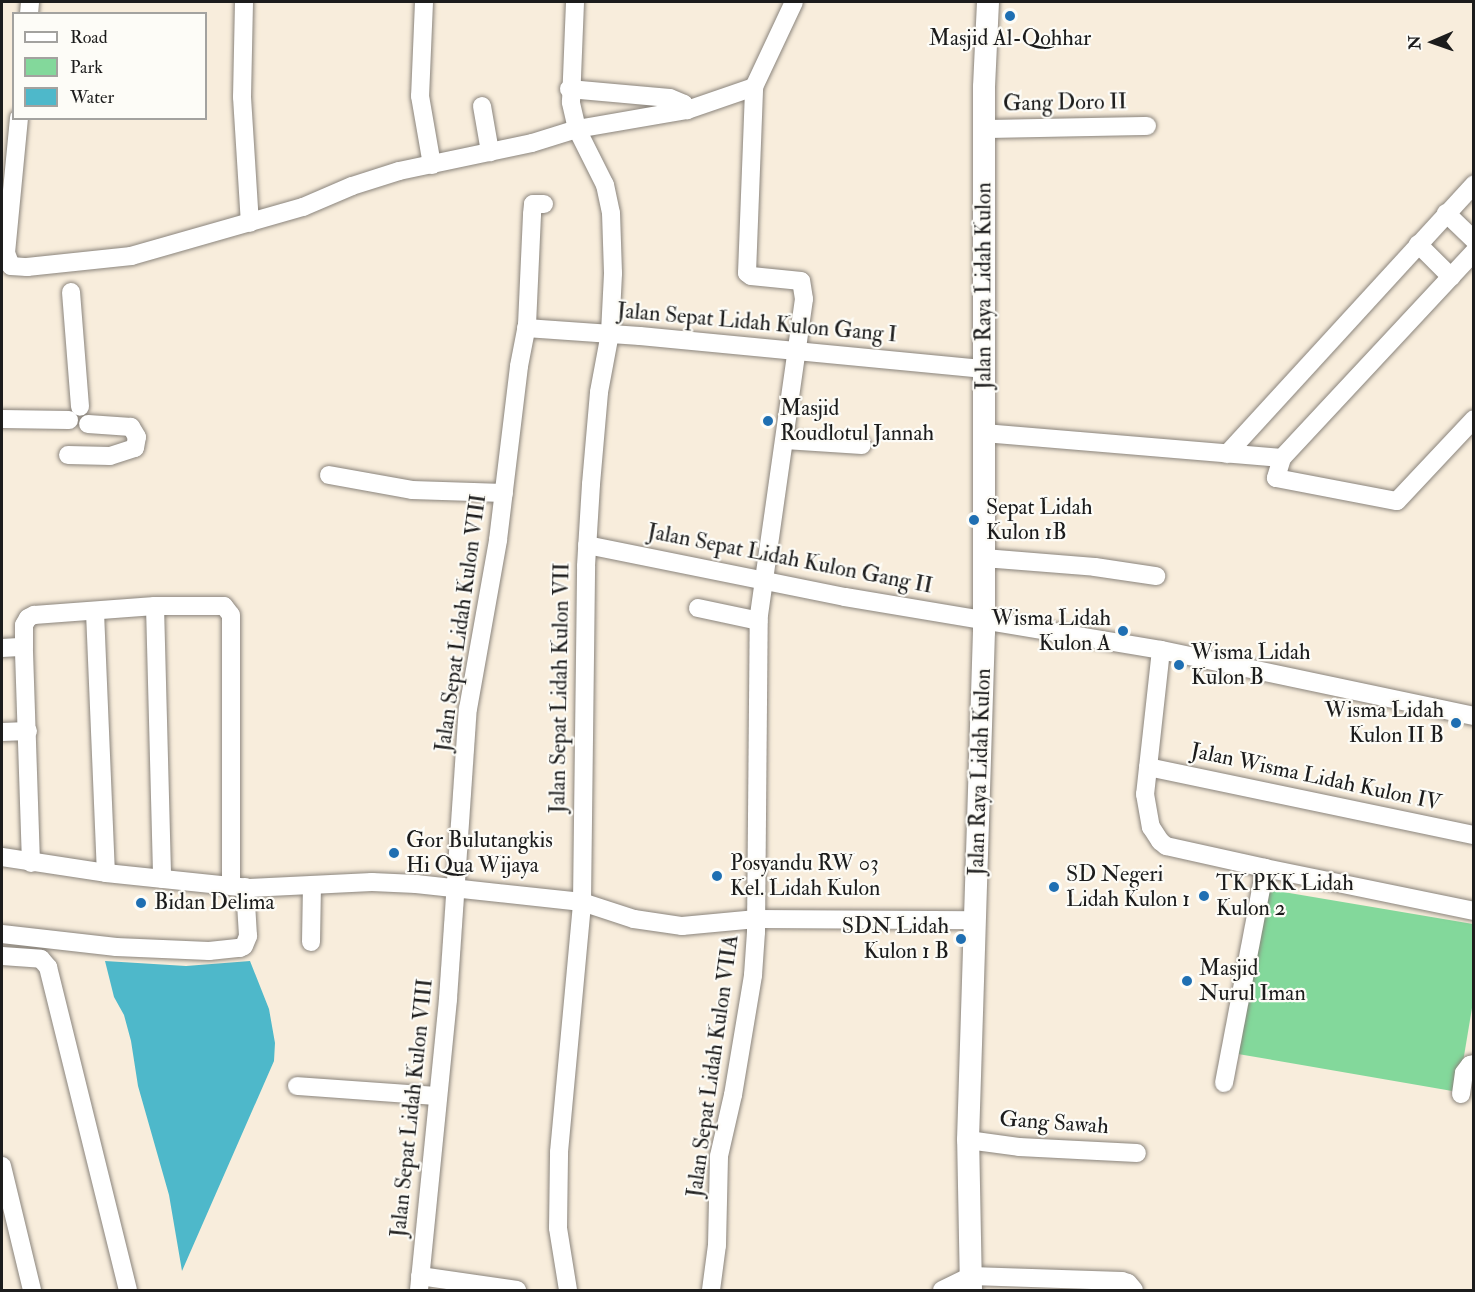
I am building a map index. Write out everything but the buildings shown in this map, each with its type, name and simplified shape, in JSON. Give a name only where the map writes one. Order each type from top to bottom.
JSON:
[{"type":"main road","name":"Jalan Raya Lidah Kulon","points":[[971,1283],[968,1140],[984,620],[984,129],[988,2]]},
{"type":"street","points":[[244,2],[242,97],[250,223]]},
{"type":"street","points":[[424,2],[420,96],[432,165]]},
{"type":"street","name":"Jalan Sepat Lidah Kulon VII","points":[[568,1290],[558,1228],[559,1152],[582,903],[587,545],[599,392],[609,333],[613,273],[611,213],[605,185],[577,129],[569,89],[575,2]]},
{"type":"street","points":[[20,120],[6,253],[11,266],[75,264],[131,256],[303,207],[352,186],[399,171],[490,152],[577,129],[687,110],[754,87],[793,3],[774,2]]},
{"type":"street","name":"Jalan Sepat Lidah Kulon VIIA","points":[[717,1290],[719,1156],[733,1095],[753,975],[757,919],[759,621],[797,351],[803,284],[797,280],[750,276],[747,273],[754,87]]},
{"type":"street","points":[[569,89],[670,98],[684,104],[687,110]]},
{"type":"street","points":[[482,106],[490,152]]},
{"type":"street","name":"Gang Doro II","points":[[984,129],[1147,126]]},
{"type":"street","points":[[1227,454],[1473,184]]},
{"type":"street","name":"Jalan Sepat Lidah Kulon VIII","points":[[420,1283],[457,889],[468,709],[498,540],[526,328],[533,204],[544,204]]},
{"type":"street","points":[[1446,213],[1473,240]]},
{"type":"street","points":[[1418,243],[1451,277]]},
{"type":"street","points":[[1473,252],[1282,458],[1276,478],[1397,501],[1473,419]]},
{"type":"street","points":[[71,292],[74,414]]},
{"type":"street","name":"Jalan Sepat Lidah Kulon Gang I","points":[[526,328],[609,333],[984,369]]},
{"type":"street","points":[[2,419],[74,414],[84,408],[90,416],[88,424],[131,427],[137,437],[135,448],[110,456],[68,455]]},
{"type":"street","points":[[984,433],[1282,458]]},
{"type":"street","points":[[785,440],[862,446]]},
{"type":"street","points":[[329,474],[412,490],[504,493]]},
{"type":"street","name":"Jalan Sepat Lidah Kulon Gang II","points":[[587,545],[764,581],[1161,650],[1473,716]]},
{"type":"street","points":[[984,558],[1095,567],[1156,576]]},
{"type":"street","points":[[155,606],[162,879]]},
{"type":"street","points":[[2,934],[116,946],[209,951],[244,946],[248,936],[238,886],[230,611],[224,606],[155,606],[30,616],[24,625],[24,648],[32,863]]},
{"type":"street","points":[[698,608],[759,621]]},
{"type":"street","points":[[95,612],[106,873]]},
{"type":"street","points":[[2,648],[24,648]]},
{"type":"street","points":[[1161,650],[1145,805],[1151,827],[1166,846],[1473,911]]},
{"type":"street","points":[[2,732],[28,731]]},
{"type":"street","name":"Jalan Wisma Lidah Kulon IV","points":[[1148,767],[1473,835]]},
{"type":"street","points":[[2,857],[106,873],[238,886],[372,882],[457,889],[582,903],[657,924],[682,926],[757,919],[975,920]]},
{"type":"street","points":[[1224,1083],[1265,868]]},
{"type":"street","points":[[311,942],[312,885]]},
{"type":"street","points":[[2,956],[41,959],[48,967],[128,1290]]},
{"type":"street","points":[[1461,1094],[1464,1073],[1473,1064]]},
{"type":"street","points":[[297,1086],[438,1096]]},
{"type":"street","name":"Gang Sawah","points":[[968,1140],[1019,1147],[1137,1154]]},
{"type":"street","points":[[2,1166],[32,1290]]},
{"type":"street","points":[[942,1290],[971,1283],[1122,1281],[1128,1283],[1134,1290]]},
{"type":"street","points":[[420,1283],[517,1290]]},
{"type":"green space","points":[[1266,889],[1473,924],[1473,1002],[1458,1092],[1238,1054]]},
{"type":"water","points":[[105,961],[186,966],[250,961],[269,1009],[275,1043],[274,1061],[182,1271],[169,1195],[138,1086],[131,1041],[124,1015],[114,997]]},
{"type":"place","name":"Masjid Al-Qohhar","points":[[1010,16]]},
{"type":"place","name":"Masjid Roudlotul Jannah","points":[[768,421]]},
{"type":"place","name":"Sepat Lidah Kulon 1B","points":[[974,520]]},
{"type":"place","name":"Wisma Lidah Kulon A","points":[[1123,631]]},
{"type":"place","name":"Wisma Lidah Kulon B","points":[[1179,665]]},
{"type":"place","name":"Wisma Lidah Kulon II B","points":[[1456,723]]},
{"type":"place","name":"Gor Bulutangkis Hi Qua Wijaya","points":[[394,853]]},
{"type":"place","name":"Posyandu RW 03 Kel. Lidah Kulon","points":[[717,876]]},
{"type":"place","name":"SD Negeri Lidah Kulon 1","points":[[1054,887]]},
{"type":"place","name":"TK PKK Lidah Kulon 2","points":[[1204,896]]},
{"type":"place","name":"Bidan Delima","points":[[141,903]]},
{"type":"place","name":"SDN Lidah Kulon 1 B","points":[[961,939]]},
{"type":"place","name":"Masjid Nurul Iman","points":[[1187,981]]}]
